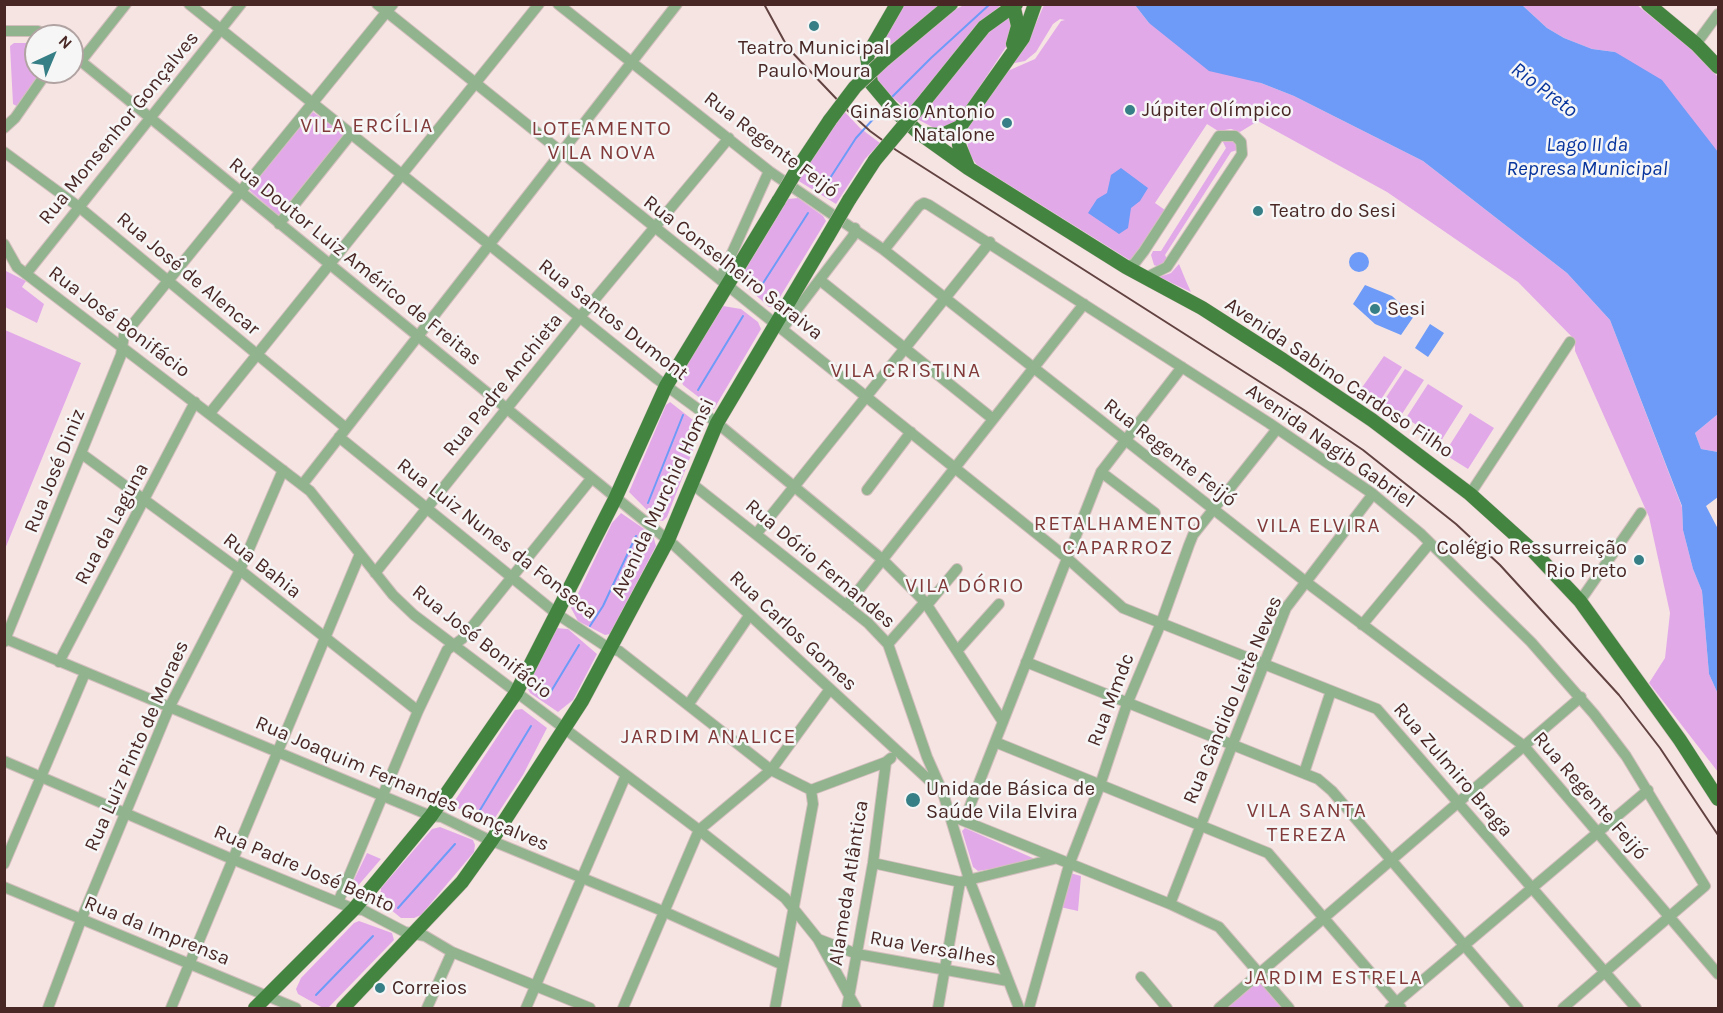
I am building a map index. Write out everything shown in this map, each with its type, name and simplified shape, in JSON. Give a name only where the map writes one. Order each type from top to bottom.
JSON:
[{"type":"main road","name":"Avenida Sabino Cardoso Filho","points":[[897,4],[867,56],[871,83],[888,105],[919,133],[968,168],[1126,267],[1202,308],[1283,360],[1381,426],[1470,494],[1532,550],[1580,601],[1680,740],[1719,799]]},
{"type":"main road","points":[[255,1008],[354,909],[432,816],[516,693],[615,499],[666,386],[798,168],[855,87],[951,4]]},
{"type":"main road","points":[[919,133],[942,135],[960,127],[1023,38],[1035,4]]},
{"type":"main road","points":[[1648,4],[1696,44],[1719,67]]},
{"type":"main road","points":[[1009,57],[1017,26],[1014,5]]},
{"type":"main road","name":"Avenida Murchid Homsi","points":[[343,1008],[462,882],[492,840],[582,701],[668,540],[717,423],[779,327],[849,200],[875,160],[984,27],[1014,5]]},
{"type":"main road","points":[[960,127],[959,145],[968,168]]},
{"type":"street","points":[[84,49],[126,4]]},
{"type":"street","name":"Rua Santos Dumont","points":[[189,4],[666,386],[717,423],[882,559],[926,603],[1003,722]]},
{"type":"street","name":"Rua Monsenhor Gonçalves","points":[[26,274],[241,4]]},
{"type":"street","name":"Rua Conselheiro Saraiva","points":[[377,4],[390,8],[476,85],[1067,558]]},
{"type":"street","points":[[210,413],[539,4]]},
{"type":"street","name":"Rua Regente Feijó","points":[[558,4],[769,171],[884,250],[1306,582],[1524,746],[1719,974]]},
{"type":"street","points":[[302,485],[563,154],[677,4]]},
{"type":"street","name":"Rua José Diniz","points":[[5,641],[82,454],[123,346],[124,335],[390,8]]},
{"type":"street","points":[[1696,44],[1719,14]]},
{"type":"street","points":[[4,31],[24,31]]},
{"type":"street","name":"Rua Doutor Luiz Américo de Freitas","points":[[84,64],[615,499]]},
{"type":"street","points":[[4,128],[15,118],[39,84]]},
{"type":"street","points":[[279,224],[351,134]]},
{"type":"street","points":[[1126,267],[1134,264],[1144,251],[1219,136],[1229,134],[1238,138],[1242,154],[1170,262],[1151,275],[1148,280]]},
{"type":"street","name":"Rua Padre Anchieta","points":[[375,573],[580,317],[729,138]]},
{"type":"street","name":"Rua José de Alencar","points":[[4,152],[79,207],[256,354],[343,433]]},
{"type":"street","points":[[727,288],[723,273],[769,171]]},
{"type":"street","name":"Avenida Nagib Gabriel","points":[[884,250],[919,206],[924,203],[990,242],[1373,494],[1430,543],[1504,613],[1581,698],[1648,790],[1705,886],[1670,916]]},
{"type":"street","points":[[779,327],[821,281],[853,236],[855,228]]},
{"type":"street","points":[[757,533],[990,242]]},
{"type":"street","points":[[4,244],[16,267]]},
{"type":"street","points":[[1144,251],[1152,269],[1161,270]]},
{"type":"street","points":[[1144,251],[1148,280]]},
{"type":"street","points":[[4,265],[16,267]]},
{"type":"street","name":"Rua José Bonifácio","points":[[16,267],[123,346],[310,491],[401,603],[516,693],[755,873],[795,909],[818,939],[856,1008]]},
{"type":"street","points":[[821,281],[993,419]]},
{"type":"street","points":[[846,606],[1084,304]]},
{"type":"street","points":[[1470,494],[1570,342]]},
{"type":"street","points":[[964,821],[1101,472],[1182,367]]},
{"type":"street","name":"Rua da Laguna","points":[[59,662],[195,402]]},
{"type":"street","name":"Rua Mmdc","points":[[1029,1008],[1069,865],[1127,704],[1161,623],[1193,535],[1277,429]]},
{"type":"street","points":[[867,490],[911,432]]},
{"type":"street","name":"Rua Luiz Nunes da Fonseca","points":[[343,433],[557,614],[610,649],[619,651],[771,770],[811,790]]},
{"type":"street","name":"Rua Bahia","points":[[82,454],[240,570],[418,711]]},
{"type":"street","name":"Rua Luiz Pinto de Moraes","points":[[48,1008],[81,920],[169,708],[240,570],[283,470]]},
{"type":"street","points":[[1101,472],[1155,513]]},
{"type":"street","points":[[339,900],[418,711],[447,650],[462,639],[591,479]]},
{"type":"street","name":"Rua Dório Fernandes","points":[[691,483],[757,533],[846,606],[888,644],[927,757],[943,793],[964,881],[1019,1008]]},
{"type":"street","name":"Rua Cândido Leite Neves","points":[[1170,904],[1286,608],[1373,494]]},
{"type":"street","name":"Rua Carlos Gomes","points":[[615,499],[668,540],[943,793]]},
{"type":"street","points":[[1580,601],[1641,513]]},
{"type":"street","points":[[1362,625],[1430,543]]},
{"type":"street","points":[[171,1008],[360,554]]},
{"type":"street","name":"Rua Zulmiro Braga","points":[[1067,558],[1123,608],[1377,709],[1636,1008]]},
{"type":"street","points":[[888,644],[957,569]]},
{"type":"street","points":[[957,651],[999,604]]},
{"type":"street","points":[[688,705],[749,616]]},
{"type":"street","name":"Rua Joaquim Fernandes Gonçalves","points":[[5,641],[432,816],[442,817],[783,965]]},
{"type":"street","points":[[1026,662],[1318,779],[1332,791],[1518,1008]]},
{"type":"street","points":[[4,864],[85,673]]},
{"type":"street","points":[[623,1008],[699,830],[771,770],[830,689]]},
{"type":"street","points":[[1304,773],[1331,691]]},
{"type":"street","points":[[1219,1008],[1581,698]]},
{"type":"street","points":[[995,742],[1268,853],[1396,1007],[1463,945],[1648,790]]},
{"type":"street","points":[[776,1008],[813,804],[811,790],[886,762],[898,751]]},
{"type":"street","points":[[917,769],[927,757]]},
{"type":"street","name":"Rua Padre José Bento","points":[[4,761],[232,859],[339,900],[354,909],[363,910],[414,934],[425,936],[452,952],[590,1008]]},
{"type":"street","name":"Alameda Atlântica","points":[[847,1008],[873,863],[886,762]]},
{"type":"street","points":[[526,1008],[626,775]]},
{"type":"street","points":[[950,816],[1170,904],[1219,927],[1289,1008]]},
{"type":"street","points":[[873,863],[964,881],[1054,859]]},
{"type":"street","points":[[938,1008],[964,881]]},
{"type":"street","name":"Rua da Imprensa","points":[[4,887],[296,1008]]},
{"type":"street","points":[[1563,1008],[1670,916]]},
{"type":"street","name":"Rua Versalhes","points":[[818,939],[857,954],[1008,981]]},
{"type":"street","points":[[427,1008],[452,952]]},
{"type":"street","points":[[1141,977],[1167,1008]]},
{"type":"shaded area","points":[[903,5],[942,5],[876,56],[881,37],[892,27]]},
{"type":"shaded area","points":[[964,5],[1001,5],[972,30],[965,43],[908,110],[886,92],[874,76],[948,13]]},
{"type":"shaded area","points":[[1044,5],[1135,5],[1149,23],[1261,83],[1294,96],[1423,161],[1567,273],[1610,320],[1682,507],[1683,530],[1693,569],[1702,591],[1709,674],[1718,694],[1718,772],[1649,683],[1665,658],[1670,613],[1649,517],[1575,351],[1575,340],[1518,282],[1387,192],[1258,121],[1240,132],[1231,129],[1218,131],[1207,124],[1155,203],[1165,210],[1131,261],[977,165],[969,154],[966,132],[1003,73],[1035,59],[1061,21],[1065,20],[1060,19],[1053,24],[1036,52],[1025,61],[1010,64],[1025,48]]},
{"type":"shaded area","points":[[1522,5],[1637,5],[1695,52],[1718,77],[1718,152],[1615,52],[1592,49],[1564,38],[1547,28]]},
{"type":"shaded area","points":[[1008,17],[1013,18],[1010,41],[959,118],[948,127],[936,129],[919,120],[917,117],[987,34]]},
{"type":"shaded area","points":[[14,43],[24,43],[24,84],[35,84],[20,108],[13,104],[10,46]]},
{"type":"shaded area","points":[[843,110],[860,128],[880,143],[865,159],[836,204],[797,180]]},
{"type":"shaded area","points":[[313,112],[352,140],[287,223],[248,189]]},
{"type":"shaded area","points":[[1230,139],[1237,143],[1237,150],[1231,152],[1165,255],[1168,261],[1159,267],[1154,265],[1151,255],[1153,251],[1161,251],[1226,148],[1223,142]]},
{"type":"shaded area","points":[[798,198],[823,216],[826,221],[774,307],[769,307],[739,280],[788,199]]},
{"type":"shaded area","points":[[1179,264],[1191,292],[1159,277],[1171,273]]},
{"type":"shaded area","points":[[4,270],[26,281],[22,287],[44,304],[37,323],[5,307]]},
{"type":"shaded area","points":[[723,306],[741,309],[758,322],[761,329],[714,409],[683,385],[680,376]]},
{"type":"shaded area","points":[[5,330],[81,363],[5,549]]},
{"type":"shaded area","points":[[1384,356],[1402,367],[1380,401],[1361,389]]},
{"type":"shaded area","points":[[1405,369],[1424,380],[1402,414],[1383,402]]},
{"type":"shaded area","points":[[1428,384],[1463,406],[1441,441],[1406,418]]},
{"type":"shaded area","points":[[670,402],[702,427],[667,517],[663,521],[657,520],[629,492],[666,405]]},
{"type":"shaded area","points":[[1470,413],[1494,428],[1468,469],[1444,454]]},
{"type":"shaded area","points":[[1718,414],[1718,452],[1701,449],[1695,433]]},
{"type":"shaded area","points":[[621,513],[653,535],[656,546],[610,634],[605,635],[578,621],[571,608],[612,523]]},
{"type":"shaded area","points":[[556,628],[568,629],[597,654],[573,700],[558,712],[530,693],[527,687]]},
{"type":"shaded area","points":[[522,709],[547,728],[523,775],[489,827],[456,807],[454,802],[515,710]]},
{"type":"shaded area","points":[[440,827],[473,840],[474,852],[421,915],[414,918],[401,918],[380,901],[381,888],[432,829]]},
{"type":"shaded area","points":[[965,828],[1035,859],[1034,862],[978,871],[973,867],[962,831]]},
{"type":"shaded area","points":[[367,853],[381,859],[350,895],[349,890]]},
{"type":"shaded area","points":[[1070,873],[1081,876],[1078,911],[1060,907]]},
{"type":"shaded area","points":[[359,921],[392,933],[394,940],[329,1007],[323,1008],[298,994],[296,989],[301,978],[354,923]]},
{"type":"shaded area","points":[[1254,982],[1259,982],[1283,1008],[1223,1008]]},
{"type":"water","name":"Lago II da Represa Municipal","points":[[1135,5],[1522,5],[1547,28],[1564,38],[1592,49],[1615,52],[1662,80],[1718,152],[1718,414],[1695,433],[1701,449],[1718,452],[1718,497],[1706,506],[1718,529],[1718,694],[1709,674],[1702,591],[1693,569],[1683,530],[1682,506],[1610,320],[1567,273],[1423,161],[1294,96],[1261,83],[1209,71],[1149,23]]},
{"type":"water","points":[[1121,168],[1148,188],[1140,201],[1131,208],[1128,228],[1119,234],[1088,213],[1097,199],[1107,193],[1111,175]]},
{"type":"water","points":[[1359,252],[1366,255],[1369,262],[1366,269],[1359,272],[1352,269],[1349,262],[1352,255]]},
{"type":"water","points":[[1365,285],[1392,296],[1414,316],[1401,335],[1375,324],[1353,304]]},
{"type":"water","points":[[1430,324],[1444,333],[1428,357],[1415,348]]},
{"type":"waterway","points":[[890,99],[990,4]]},
{"type":"waterway","points":[[821,192],[856,138],[885,106]]},
{"type":"waterway","points":[[758,291],[808,213]]},
{"type":"waterway","points":[[698,390],[743,316]]},
{"type":"waterway","points":[[648,503],[683,415]]},
{"type":"waterway","points":[[590,626],[603,606],[636,536]]},
{"type":"waterway","points":[[547,698],[579,645]]},
{"type":"waterway","points":[[477,815],[531,726]]},
{"type":"waterway","points":[[398,908],[455,844]]},
{"type":"waterway","points":[[316,995],[373,936]]},
{"type":"railway","points":[[764,4],[788,48],[870,131],[896,150],[1304,410],[1363,450],[1456,524],[1500,565],[1619,695],[1660,748],[1718,835]]},
{"type":"place","name":"Teatro Municipal Paulo Moura","points":[[814,26]]},
{"type":"place","name":"Júpiter Olímpico","points":[[1130,110]]},
{"type":"place","name":"Ginásio Antonio Natalone","points":[[1007,123]]},
{"type":"place","name":"Teatro do Sesi","points":[[1258,211]]},
{"type":"place","name":"Sesi","points":[[1375,309]]},
{"type":"place","name":"Colégio Ressurreição Rio Preto","points":[[1639,560]]},
{"type":"place","name":"Unidade Básica de Saúde Vila Elvira","points":[[913,800]]},
{"type":"place","name":"Correios","points":[[380,988]]},
{"type":"district","name":"VILA ERCÍLIA","points":[[367,126]]},
{"type":"district","name":"LOTEAMENTO VILA NOVA","points":[[602,141]]},
{"type":"district","name":"VILA CRISTINA","points":[[906,371]]},
{"type":"district","name":"VILA ELVIRA","points":[[1319,526]]},
{"type":"district","name":"RETALHAMENTO CAPARROZ","points":[[1118,536]]},
{"type":"district","name":"VILA DÓRIO","points":[[965,586]]},
{"type":"district","name":"JARDIM ANALICE","points":[[709,737]]},
{"type":"district","name":"VILA SANTA TEREZA","points":[[1307,823]]},
{"type":"district","name":"JARDIM ESTRELA","points":[[1334,978]]},
{"type":"water label","name":"Rio Preto","points":[[1544,90]]}]
